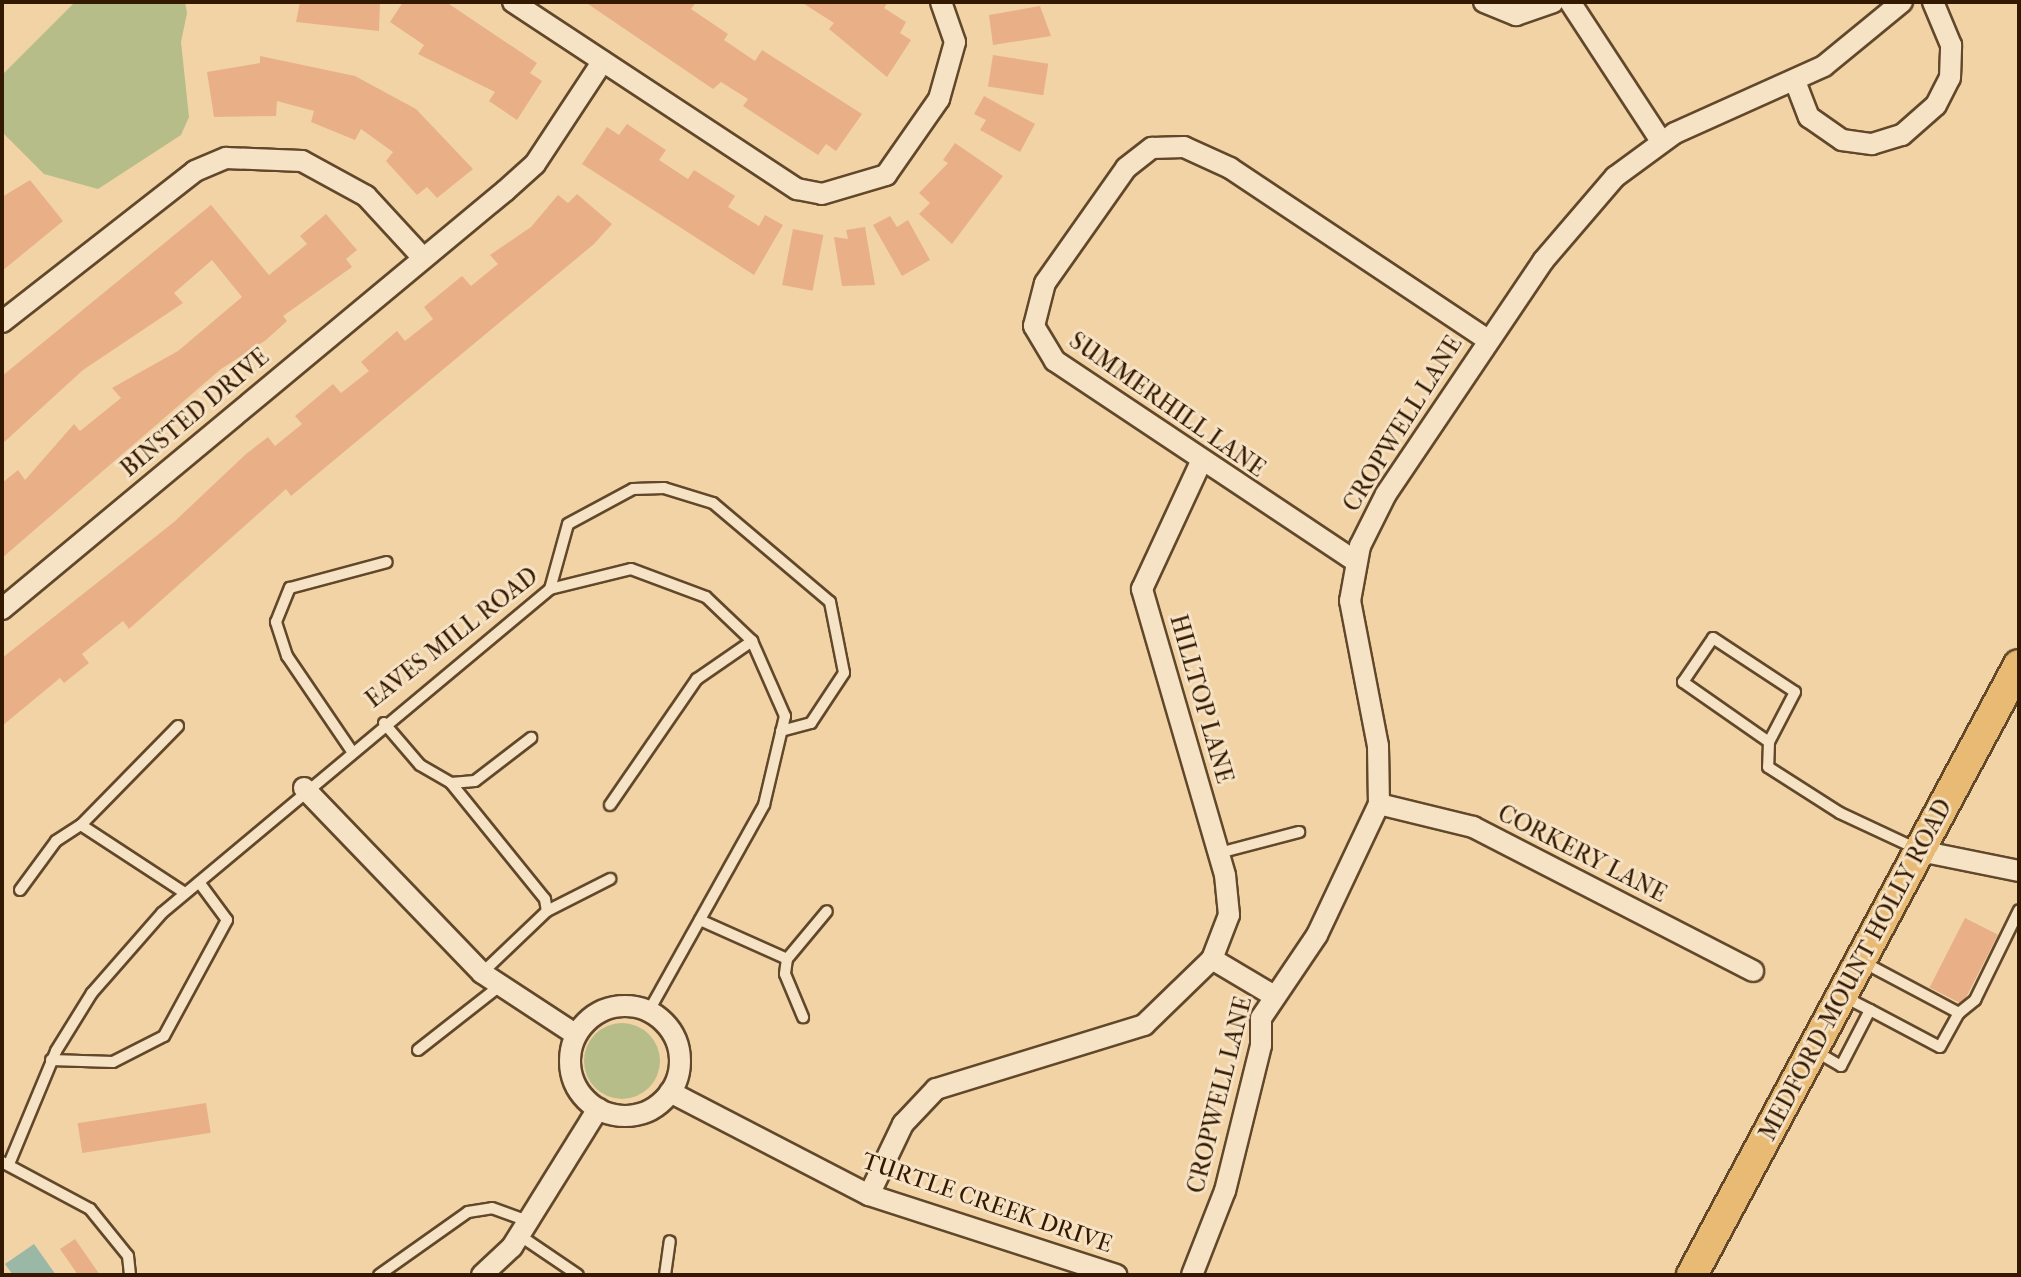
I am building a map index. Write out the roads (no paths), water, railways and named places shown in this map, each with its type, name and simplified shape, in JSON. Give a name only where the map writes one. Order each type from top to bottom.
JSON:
[{"type":"main road","name":"MEDFORD-MOUNT HOLLY ROAD","points":[[1692,1275],[2019,665]]},
{"type":"street","points":[[513,2],[797,189],[847,192],[886,175],[939,99],[955,42],[941,2]]},
{"type":"street","points":[[1484,2],[1516,15],[1553,2]]},
{"type":"street","points":[[1570,2],[1661,141]]},
{"type":"street","name":"CROPWELL LANE","points":[[1192,1275],[1225,1191],[1271,994],[1317,935],[1379,804],[1378,746],[1351,630],[1355,561],[1386,494],[1488,340],[1578,216],[1661,141],[1795,81],[1847,50],[1902,2]]},
{"type":"street","points":[[1795,81],[1809,117],[1842,140],[1872,144],[1902,135],[1936,105],[1950,78],[1951,45],[1933,2]]},
{"type":"street","name":"BINSTED DRIVE","points":[[2,609],[535,164],[603,61]]},
{"type":"street","name":"SUMMERHILL LANE","points":[[1355,561],[1201,462],[1055,361],[1034,326],[1045,283],[1126,168],[1152,148],[1184,147],[1221,162],[1488,340]]},
{"type":"street","points":[[2,322],[195,171],[226,158],[302,161],[366,196],[422,257]]},
{"type":"street","name":"HILLTOP LANE","points":[[869,1195],[903,1124],[936,1089],[1144,1025],[1212,959],[1229,915],[1219,853],[1142,589],[1201,462]]},
{"type":"street","points":[[304,788],[482,973],[575,1034]]},
{"type":"street","name":"CORKERY LANE","points":[[1379,804],[1473,827],[1753,971]]},
{"type":"street","points":[[1920,851],[2019,871]]},
{"type":"street","points":[[1212,959],[1271,994]]},
{"type":"street","points":[[607,1008],[649,1011],[678,1047],[670,1092],[637,1115],[598,1109],[573,1076],[575,1034],[607,1008]]},
{"type":"street","name":"TURTLE CREEK DRIVE","points":[[670,1092],[869,1195],[1116,1275]]},
{"type":"street","points":[[482,1275],[524,1228],[598,1109]]},
{"type":"lane","points":[[550,589],[568,524],[633,489],[664,488],[713,503],[830,602],[844,673],[811,723],[781,731]]},
{"type":"lane","points":[[351,750],[287,656],[276,622],[290,588],[387,562]]},
{"type":"lane","name":"EAVES MILL ROAD","points":[[6,1163],[51,1060],[92,993],[185,893],[304,788],[550,589],[631,569],[706,597],[752,641],[785,716],[764,805],[649,1011]]},
{"type":"lane","points":[[1769,742],[1683,682],[1713,638],[1795,692],[1769,742],[1768,767],[1840,813],[1920,851]]},
{"type":"lane","points":[[610,805],[697,679],[752,641]]},
{"type":"lane","points":[[384,723],[420,765],[451,783],[540,886],[547,911]]},
{"type":"lane","points":[[20,890],[56,841],[81,825],[178,726]]},
{"type":"lane","points":[[451,783],[475,781],[531,738]]},
{"type":"lane","points":[[81,825],[185,893]]},
{"type":"lane","points":[[1219,853],[1299,832]]},
{"type":"lane","points":[[482,973],[547,911],[610,879]]},
{"type":"lane","points":[[51,1060],[113,1062],[164,1036],[227,920],[199,882]]},
{"type":"lane","points":[[1840,995],[1940,1047],[1959,1013],[1975,1000],[2019,910]]},
{"type":"lane","points":[[803,1017],[785,974],[787,959],[827,911]]},
{"type":"lane","points":[[700,920],[787,959]]},
{"type":"lane","points":[[1860,960],[1959,1013]]},
{"type":"lane","points":[[418,1050],[501,985]]},
{"type":"lane","points":[[1812,1050],[1841,1066],[1870,1010]]},
{"type":"lane","points":[[6,1163],[90,1209],[128,1256],[130,1275]]},
{"type":"lane","points":[[379,1275],[468,1212],[492,1208],[524,1228],[578,1275]]},
{"type":"lane","points":[[665,1275],[670,1241]]}]
